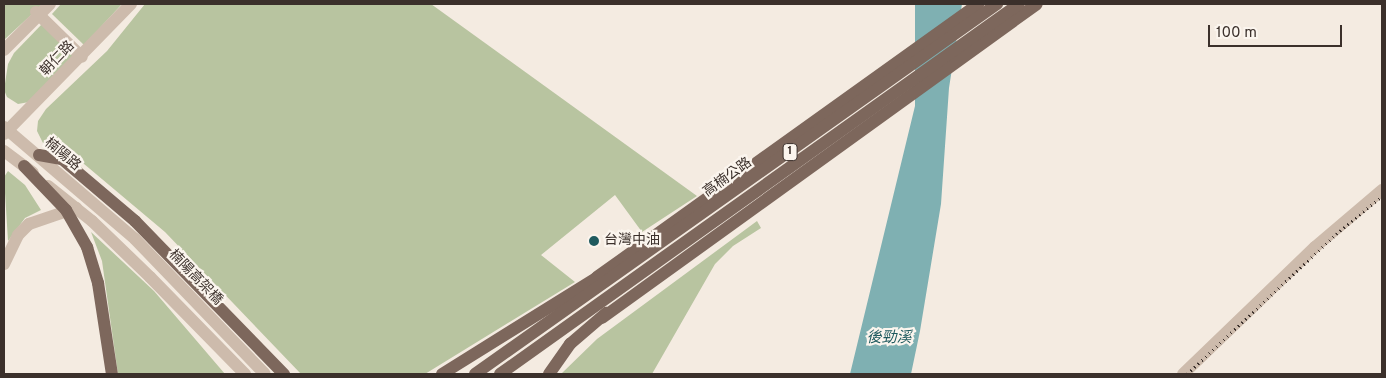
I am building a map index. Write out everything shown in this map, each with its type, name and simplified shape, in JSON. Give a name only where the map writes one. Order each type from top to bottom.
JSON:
[{"type":"main road","name":"高楠公路","points":[[655,250],[894,76],[966,19],[978,4]]},
{"type":"main road","name":"高楠公路","points":[[500,374],[593,305],[655,250],[895,62],[966,19],[997,4]]},
{"type":"main road","name":"高楠公路","points":[[475,374],[599,282],[655,250],[895,92],[1019,4]]},
{"type":"main road","name":"1","points":[[602,318],[1037,4]]},
{"type":"main road","points":[[39,155],[62,159],[135,221],[284,374]]},
{"type":"main road","points":[[24,166],[71,209],[91,259],[112,374]]},
{"type":"main road","points":[[442,374],[599,282],[626,263],[655,250]]},
{"type":"main road","points":[[549,374],[570,344],[602,318],[631,288],[655,250]]},
{"type":"main road","points":[[593,305],[669,271]]},
{"type":"main road","points":[[105,374],[108,356]]},
{"type":"street","points":[[4,50],[37,14],[50,4]]},
{"type":"street","name":"朝仁路","points":[[5,128],[82,57],[131,4]]},
{"type":"street","points":[[37,14],[82,57]]},
{"type":"street","name":"楠陽路","points":[[5,128],[101,207]]},
{"type":"street","points":[[4,151],[24,166]]},
{"type":"street","points":[[1183,374],[1315,247],[1382,190]]},
{"type":"street","name":"楠陽高架橋","points":[[101,207],[164,267],[265,374]]},
{"type":"street","points":[[4,264],[26,227],[71,209],[92,221],[207,333],[245,374]]},
{"type":"green space","points":[[4,4],[43,4],[4,40]]},
{"type":"green space","points":[[61,4],[122,4],[84,45],[52,14]]},
{"type":"green space","points":[[145,4],[431,4],[697,196],[642,232],[615,195],[541,255],[575,282],[425,374],[301,374],[165,232],[71,153],[43,143],[37,131],[38,121],[46,109],[107,51]]},
{"type":"green space","points":[[42,24],[74,56],[29,102],[18,104],[7,97],[4,90],[8,64],[14,53]]},
{"type":"green space","points":[[8,171],[25,185],[41,210],[25,218],[8,241],[4,177]]},
{"type":"green space","points":[[757,221],[761,228],[733,246],[715,264],[652,374],[561,374],[597,339]]},
{"type":"green space","points":[[91,232],[154,291],[225,374],[118,374],[102,261]]},
{"type":"water","name":"後勁溪","points":[[915,4],[962,4],[949,88],[941,204],[920,331],[911,374],[850,374],[915,106]]},
{"type":"railway","points":[[1187,374],[1336,234],[1382,196]]},
{"type":"place","name":"台灣中油","points":[[594,241]]}]
